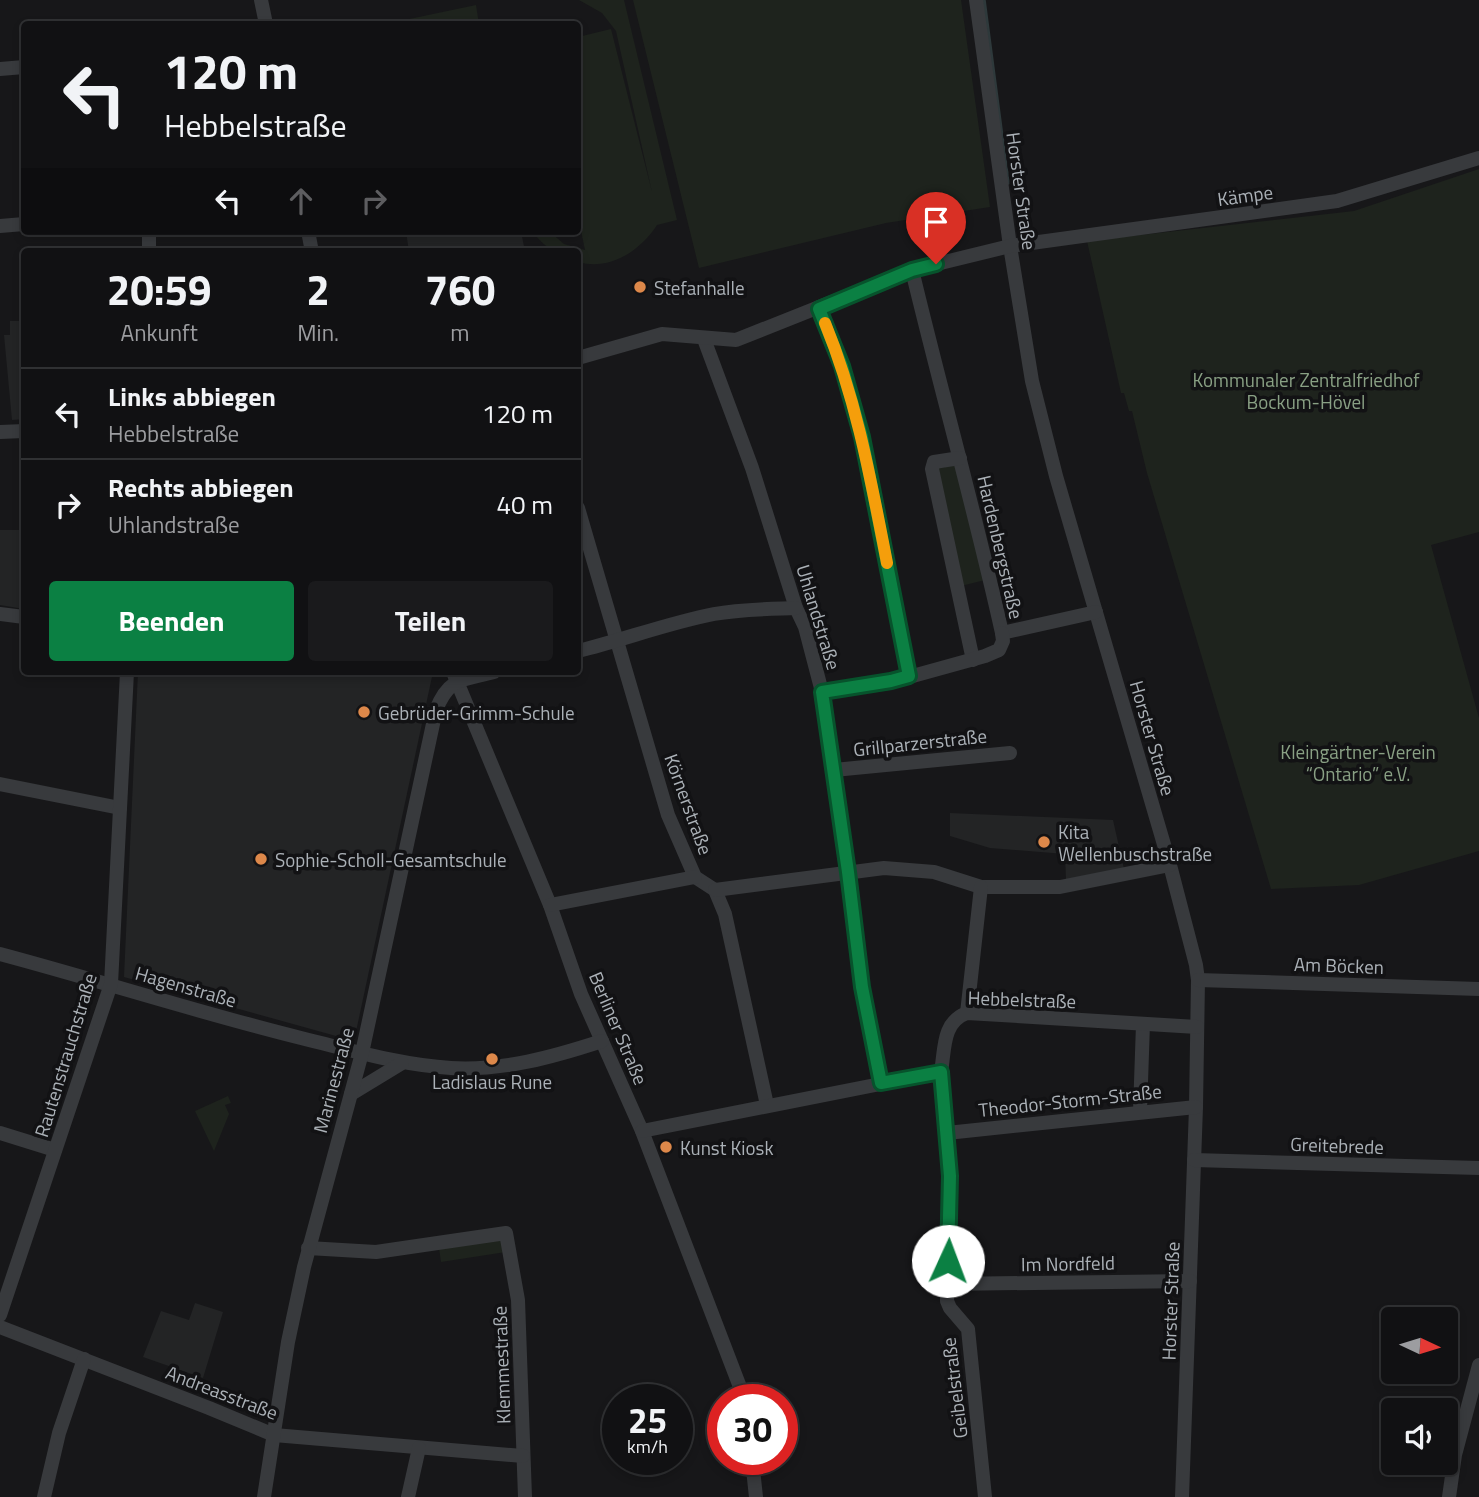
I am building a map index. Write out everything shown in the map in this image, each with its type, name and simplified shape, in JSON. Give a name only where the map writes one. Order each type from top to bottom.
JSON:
[{"type":"street","points":[[261,0],[265,21]]},
{"type":"street","name":"Horster Straße","points":[[976,0],[1010,246],[1032,381],[1056,476],[1170,865],[1198,980],[1182,1497]]},
{"type":"street","points":[[0,69],[21,67]]},
{"type":"street","name":"Kämpe","points":[[581,357],[662,334],[736,340],[912,270],[1010,246],[1337,201],[1479,158]]},
{"type":"street","points":[[0,226],[21,224]]},
{"type":"street","name":"Hardenbergstraße","points":[[912,270],[1002,633],[1096,612]]},
{"type":"street","points":[[819,309],[842,366],[862,437],[909,676]]},
{"type":"street","name":"Uhlandstraße","points":[[704,339],[752,468],[804,627],[822,692],[862,987],[881,1083]]},
{"type":"street","points":[[0,432],[21,430]]},
{"type":"street","name":"Hardenbergstraße","points":[[960,458],[934,463],[932,469],[973,660]]},
{"type":"street","name":"Körnerstraße","points":[[581,518],[668,815],[695,877],[715,890]]},
{"type":"street","points":[[581,650],[680,621],[715,614],[740,610],[796,608]]},
{"type":"street","points":[[0,614],[21,617]]},
{"type":"street","points":[[822,692],[891,681],[973,660],[999,650],[1003,641],[1002,633]]},
{"type":"street","name":"Rautenstrauchstraße","points":[[0,1315],[111,984],[127,675]]},
{"type":"street","name":"Berliner Straße","points":[[455,677],[550,905],[581,995],[642,1131],[739,1384]]},
{"type":"street","name":"Marinestraße","points":[[264,1497],[288,1342],[308,1248],[362,1053],[436,710],[443,692],[455,677]]},
{"type":"street","name":"Grillparzerstraße","points":[[834,770],[1010,753]]},
{"type":"street","points":[[0,784],[120,808]]},
{"type":"street","points":[[766,1105],[725,914],[715,890],[884,869],[934,872],[981,887],[1060,887],[1170,865]]},
{"type":"street","points":[[550,905],[695,877]]},
{"type":"street","points":[[967,1013],[981,887]]},
{"type":"street","name":"Hagenstraße","points":[[0,954],[264,1029],[362,1053]]},
{"type":"street","name":"Am Böcken","points":[[1198,980],[1479,989]]},
{"type":"street","name":"Hebbelstraße","points":[[941,1072],[948,1029],[958,1016],[967,1013],[1197,1027]]},
{"type":"street","points":[[1140,1111],[1143,1024]]},
{"type":"street","points":[[362,1053],[402,1063],[453,1068],[501,1066],[554,1057],[602,1041]]},
{"type":"street","points":[[351,1094],[402,1063]]},
{"type":"street","points":[[642,1131],[941,1072]]},
{"type":"street","name":"Geibelstraße","points":[[941,1072],[950,1176],[947,1301],[968,1329],[985,1497]]},
{"type":"street","name":"Theodor-Storm-Straße","points":[[947,1133],[1196,1107]]},
{"type":"street","points":[[0,1133],[55,1150]]},
{"type":"street","name":"Greitebrede","points":[[1194,1160],[1479,1168]]},
{"type":"street","name":"Klemmestraße","points":[[308,1248],[376,1252],[506,1233],[518,1300],[525,1497]]},
{"type":"street","name":"Im Nordfeld","points":[[947,1284],[1189,1281]]},
{"type":"street","name":"Andreasstraße","points":[[0,1328],[274,1435],[523,1456]]},
{"type":"street","points":[[44,1497],[59,1433],[84,1359]]},
{"type":"street","points":[[1449,1497],[1455,1455],[1479,1365]]},
{"type":"street","points":[[408,1497],[419,1448]]},
{"type":"street","points":[[754,1475],[756,1497]]},
{"type":"shaded area","points":[[407,235],[522,235],[524,248],[408,248]]},
{"type":"shaded area","points":[[10,321],[21,321],[21,419],[12,420],[4,335],[10,335]]},
{"type":"shaded area","points":[[0,530],[21,530],[21,608],[0,605]]},
{"type":"shaded area","name":"Sophie-Scholl-Gesamtschule","points":[[138,675],[432,675],[354,1041],[124,977]]},
{"type":"shaded area","name":"Kita Wellenbuschstraße","points":[[950,813],[1113,820],[1124,869],[1066,880],[1065,854],[990,848],[950,836]]},
{"type":"shaded area","points":[[195,1303],[223,1312],[203,1378],[143,1357],[161,1311],[189,1320]]},
{"type":"green space","points":[[579,0],[624,0],[677,220],[657,225],[642,243],[623,257],[601,264],[590,264],[581,262],[581,249],[585,250],[581,231],[581,36],[611,29],[652,192],[616,31],[602,13]]},
{"type":"green space","points":[[633,0],[961,0],[990,207],[886,223],[699,268]]},
{"type":"green space","points":[[476,5],[479,21],[400,21]]},
{"type":"green space","name":"Kommunaler Zentralfriedhof Bockum-Hövel","points":[[1479,169],[1479,532],[1431,545],[1479,718],[1479,851],[1359,885],[1271,889],[1147,473],[1132,411],[1129,411],[1124,393],[1121,393],[1087,241],[1354,211]]},
{"type":"green space","points":[[535,235],[554,235],[564,244],[578,248],[550,248]]},
{"type":"green space","points":[[956,465],[985,580],[961,586],[938,472],[939,468]]},
{"type":"green space","points":[[228,1096],[231,1103],[225,1105],[229,1114],[214,1151],[195,1111]]},
{"type":"green space","points":[[503,1238],[506,1252],[441,1262],[439,1248]]},
{"type":"waterway","points":[[984,0],[1008,183]]},
{"type":"slow traffic","points":[[825,323],[842,366],[862,437],[887,563]]},
{"type":"place","name":"Stefanhalle","points":[[640,287]]},
{"type":"place","name":"Gebrüder-Grimm-Schule","points":[[364,712]]},
{"type":"place","name":"Kita Wellenbuschstraße","points":[[1044,842]]},
{"type":"place","name":"Sophie-Scholl-Gesamtschule","points":[[261,859]]},
{"type":"place","name":"Ladislaus Rune","points":[[492,1059]]},
{"type":"place","name":"Kunst Kiosk","points":[[666,1147]]},
{"type":"route","points":[[936,264],[912,270],[819,309],[842,366],[862,437],[909,676],[822,692],[862,987],[881,1083],[941,1072],[950,1176],[948,1261]]},
{"type":"park label","name":"Kleingärtner-Verein “Ontario” e.V.","points":[[1358,762]]}]
